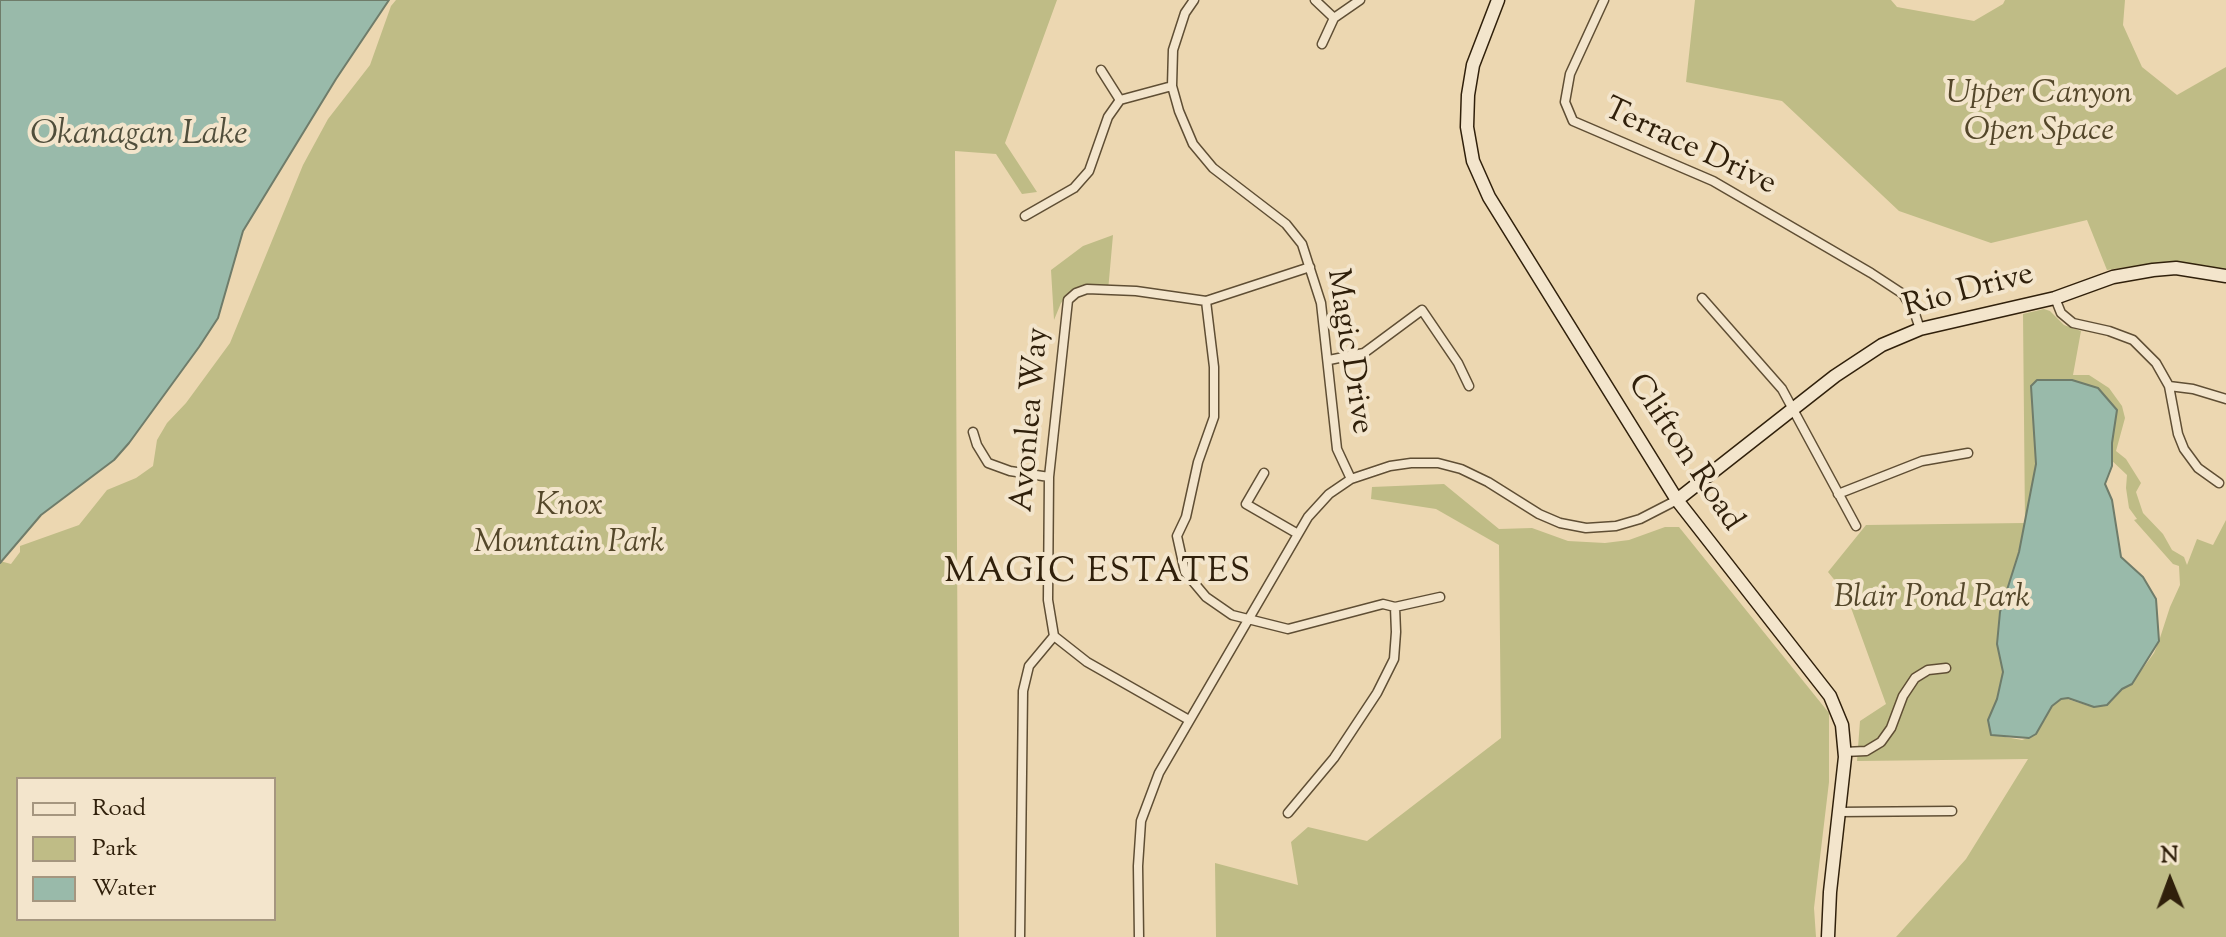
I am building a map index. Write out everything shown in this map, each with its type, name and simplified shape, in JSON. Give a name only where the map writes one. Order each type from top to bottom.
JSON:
[{"type":"street","points":[[1315,0],[1334,18]]},
{"type":"street","points":[[1322,44],[1334,18],[1360,0]]},
{"type":"street","name":"Clifton Road","points":[[1498,0],[1473,65],[1468,95],[1467,127],[1473,161],[1489,197],[1677,500],[1830,696],[1842,725],[1844,752],[1828,937]]},
{"type":"street","name":"Terrace Drive","points":[[1604,0],[1570,74],[1565,102],[1573,121],[1713,181],[1871,273],[1903,294],[1920,329]]},
{"type":"street","name":"Magic Drive","points":[[1190,1],[1173,50],[1172,86],[1179,111],[1193,144],[1213,168],[1286,224],[1302,244],[1321,303],[1337,449],[1351,479]]},
{"type":"street","points":[[1101,70],[1120,100]]},
{"type":"street","points":[[1025,216],[1074,188],[1089,171],[1108,117],[1120,100],[1172,86]]},
{"type":"street","name":"Avonlea Way","points":[[1054,636],[1048,600],[1049,477],[1068,300],[1087,289],[1136,291],[1206,301],[1310,267]]},
{"type":"street","name":"Rio Drive","points":[[1677,500],[1859,359],[1882,345],[1920,329],[2055,298],[2113,277],[2153,270],[2176,268],[2226,276]]},
{"type":"street","points":[[1702,298],[1782,389],[1856,526]]},
{"type":"street","points":[[2055,298],[2061,313],[2073,323],[2133,340],[2156,363],[2169,386],[2184,449],[2198,468],[2219,483]]},
{"type":"street","points":[[1206,301],[1214,367],[1214,417],[1198,462],[1186,517],[1177,536],[1185,572],[1206,597],[1232,615],[1288,629],[1383,604],[1395,607],[1440,597]]},
{"type":"street","points":[[1329,360],[1364,353],[1422,310],[1458,363],[1469,386]]},
{"type":"street","points":[[2169,386],[2193,389],[2226,399]]},
{"type":"street","points":[[973,432],[988,463],[1010,471],[1049,477]]},
{"type":"street","points":[[1838,494],[1922,461],[1968,453]]},
{"type":"street","points":[[1139,937],[1141,821],[1159,773],[1308,517],[1329,494],[1351,479],[1390,466],[1438,463],[1461,469],[1488,482],[1539,514],[1560,523],[1586,528],[1616,526],[1640,519],[1677,500]]},
{"type":"street","points":[[1264,473],[1246,504],[1298,534]]},
{"type":"street","points":[[1288,813],[1334,758],[1377,693],[1394,659],[1395,607]]},
{"type":"street","points":[[1020,937],[1023,691],[1029,666],[1054,636],[1087,662],[1189,720]]},
{"type":"street","points":[[1844,752],[1866,751],[1881,742],[1915,678],[1928,670],[1946,668]]},
{"type":"street","points":[[1838,812],[1952,811]]},
{"type":"green space","name":"Knox Mountain Park","points":[[396,0],[1057,0],[1005,143],[1037,192],[1022,194],[996,154],[955,151],[959,937],[0,937],[0,561],[11,564],[20,552],[20,546],[79,525],[107,490],[136,478],[153,466],[157,440],[167,423],[186,403],[230,343],[303,165],[328,119],[370,65],[391,6]]},
{"type":"green space","name":"Upper Canyon Open Space","points":[[1695,0],[1891,0],[1897,7],[1974,21],[2005,0],[2125,0],[2123,25],[2142,67],[2177,95],[2226,67],[2226,270],[2204,265],[2153,263],[2107,270],[2087,220],[1991,243],[1899,211],[1782,101],[1686,82]]},
{"type":"green space","points":[[1113,235],[1108,291],[1072,291],[1061,303],[1054,320],[1051,270],[1083,246]]},
{"type":"green space","name":"Blair Pond Park","points":[[2044,309],[2064,325],[2081,331],[2073,375],[2089,375],[2109,388],[2122,406],[2125,418],[2116,451],[2126,459],[2141,483],[2136,492],[2143,513],[2163,534],[2172,550],[2184,557],[2187,565],[2197,539],[2213,545],[2226,520],[2226,937],[1896,937],[1966,859],[2028,759],[1857,761],[1860,721],[1886,704],[1846,594],[1828,572],[1866,525],[2025,523],[2023,314]],"holes":[[[2108,457],[2127,475],[2129,508],[2137,519],[2134,520],[2173,564],[2179,566],[2180,585],[2154,653],[2130,686],[2122,689],[2111,702],[2089,706],[2064,698],[2052,706],[2031,737],[2022,740],[2000,736],[1995,733],[2008,643]]]},
{"type":"green space","points":[[1444,484],[1499,529],[1532,528],[1568,541],[1605,543],[1629,540],[1665,527],[1679,527],[1829,713],[1829,782],[1814,908],[1816,937],[1216,937],[1215,863],[1298,885],[1291,842],[1308,827],[1367,841],[1501,738],[1499,545],[1436,509],[1371,499],[1372,487]]},
{"type":"water","name":"Okanagan Lake","points":[[0,0],[389,0],[336,79],[243,231],[218,318],[199,347],[114,460],[41,515],[0,563]]},
{"type":"water","points":[[2037,380],[2072,380],[2098,388],[2117,410],[2112,466],[2105,484],[2112,500],[2121,557],[2143,577],[2156,599],[2159,641],[2132,684],[2122,689],[2107,705],[2094,707],[2068,698],[2061,699],[2052,706],[2036,734],[2029,738],[1991,735],[1988,720],[2003,672],[1997,644],[2000,612],[2019,552],[2036,464],[2031,386]]},
{"type":"district","name":"MAGIC ESTATES","points":[[1098,575]]}]
